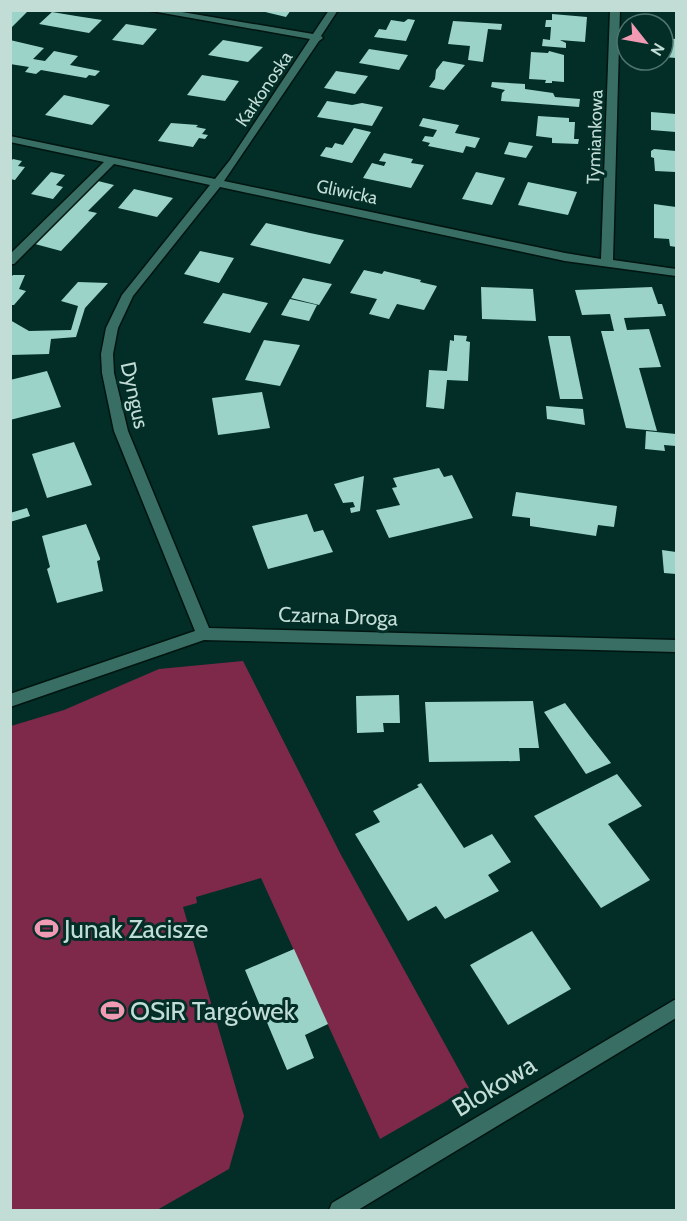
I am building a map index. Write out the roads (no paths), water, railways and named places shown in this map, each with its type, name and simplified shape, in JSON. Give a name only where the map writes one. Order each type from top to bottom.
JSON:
[{"type":"street","points":[[150,10],[318,38]]},
{"type":"street","name":"Karkonoska","points":[[218,183],[318,38],[334,10]]},
{"type":"street","name":"Tymiankowa","points":[[607,264],[615,10]]},
{"type":"street","name":"Gliwicka","points":[[10,139],[565,257],[676,273]]},
{"type":"street","points":[[10,261],[111,161]]},
{"type":"street","name":"Dyngus","points":[[204,634],[121,431],[108,373],[107,354],[112,328],[128,295],[218,183]]},
{"type":"street","name":"Czarna Droga","points":[[10,701],[204,634],[676,646]]},
{"type":"street","name":"Blokowa","points":[[339,1210],[676,1008]]},
{"type":"place","name":"Junak Zacisze","points":[[46,929]]},
{"type":"place","name":"OSiR Targówek","points":[[112,1011]]}]
